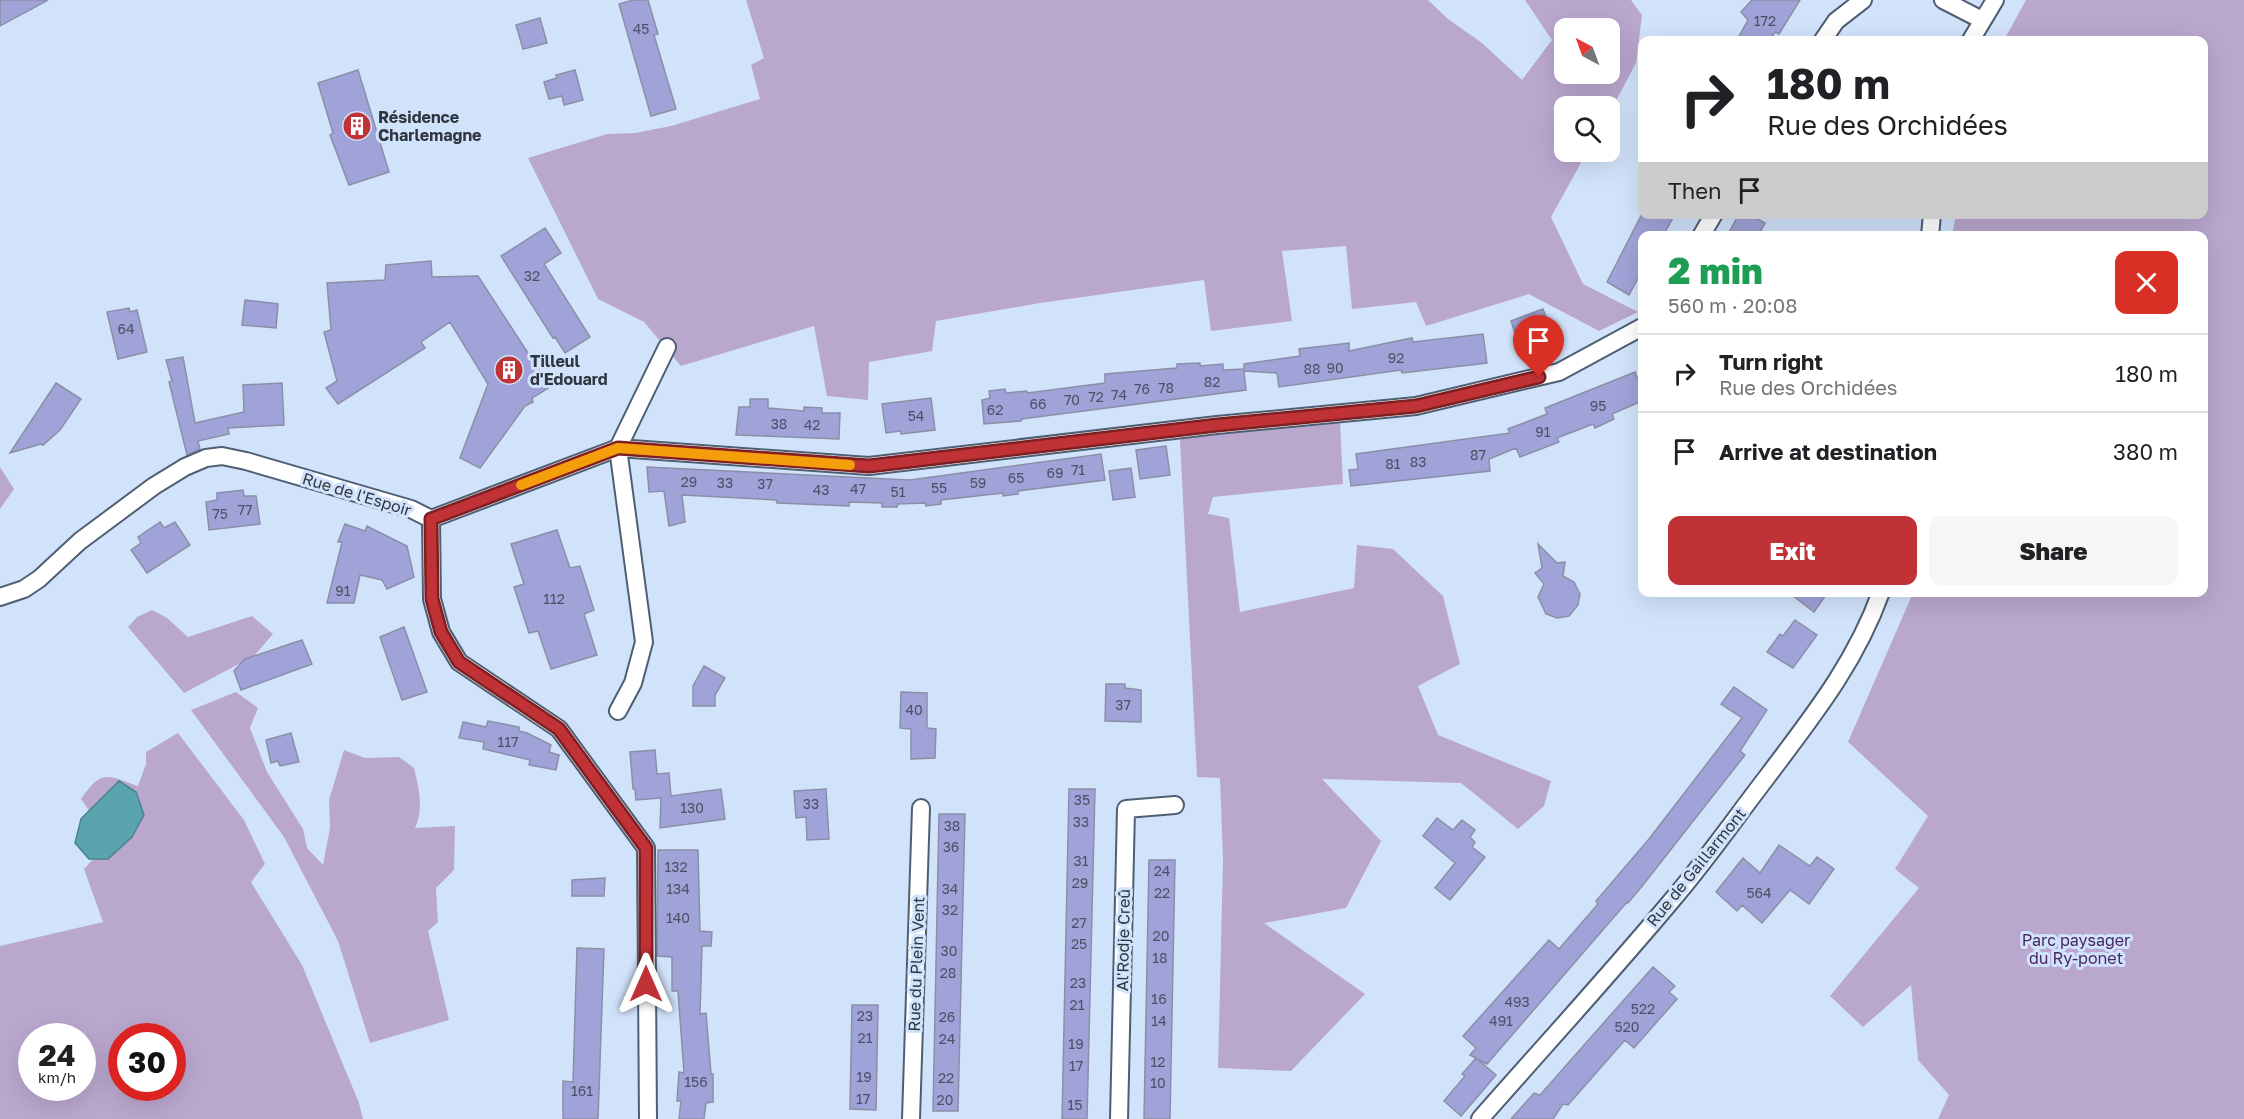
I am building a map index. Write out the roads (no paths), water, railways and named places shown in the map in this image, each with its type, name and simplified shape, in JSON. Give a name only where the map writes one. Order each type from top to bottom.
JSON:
[{"type":"street","points":[[1826,36],[1836,21],[1863,0]]},
{"type":"street","points":[[1943,0],[1982,20]]},
{"type":"street","points":[[1973,36],[1995,0]]},
{"type":"street","points":[[431,519],[618,448],[869,466],[1217,425],[1416,406],[1559,372],[1638,329]]},
{"type":"street","points":[[618,711],[633,683],[644,642],[618,448],[667,347]]},
{"type":"street","name":"Rue de l'Espoir","points":[[0,597],[24,589],[39,579],[80,541],[154,486],[185,467],[206,458],[222,456],[246,461],[411,509],[431,519],[432,599],[441,632],[459,662],[559,729],[646,848],[648,1119]]},
{"type":"street","name":"Rue de Gaillarmont","points":[[1479,1119],[1678,893],[1720,840],[1814,715],[1853,657],[1873,617],[1879,597]]},
{"type":"street","name":"Al'Rodje Creû","points":[[1119,1119],[1126,809],[1175,805]]},
{"type":"street","name":"Rue du Plein Vent","points":[[911,1119],[921,808]]},
{"type":"place","name":"Résidence Charlemagne","points":[[357,126]]},
{"type":"place","name":"Tilleul d'Edouard","points":[[509,370]]},
{"type":"park label","name":"Parc paysager du Ry-ponet","points":[[2076,949]]}]
